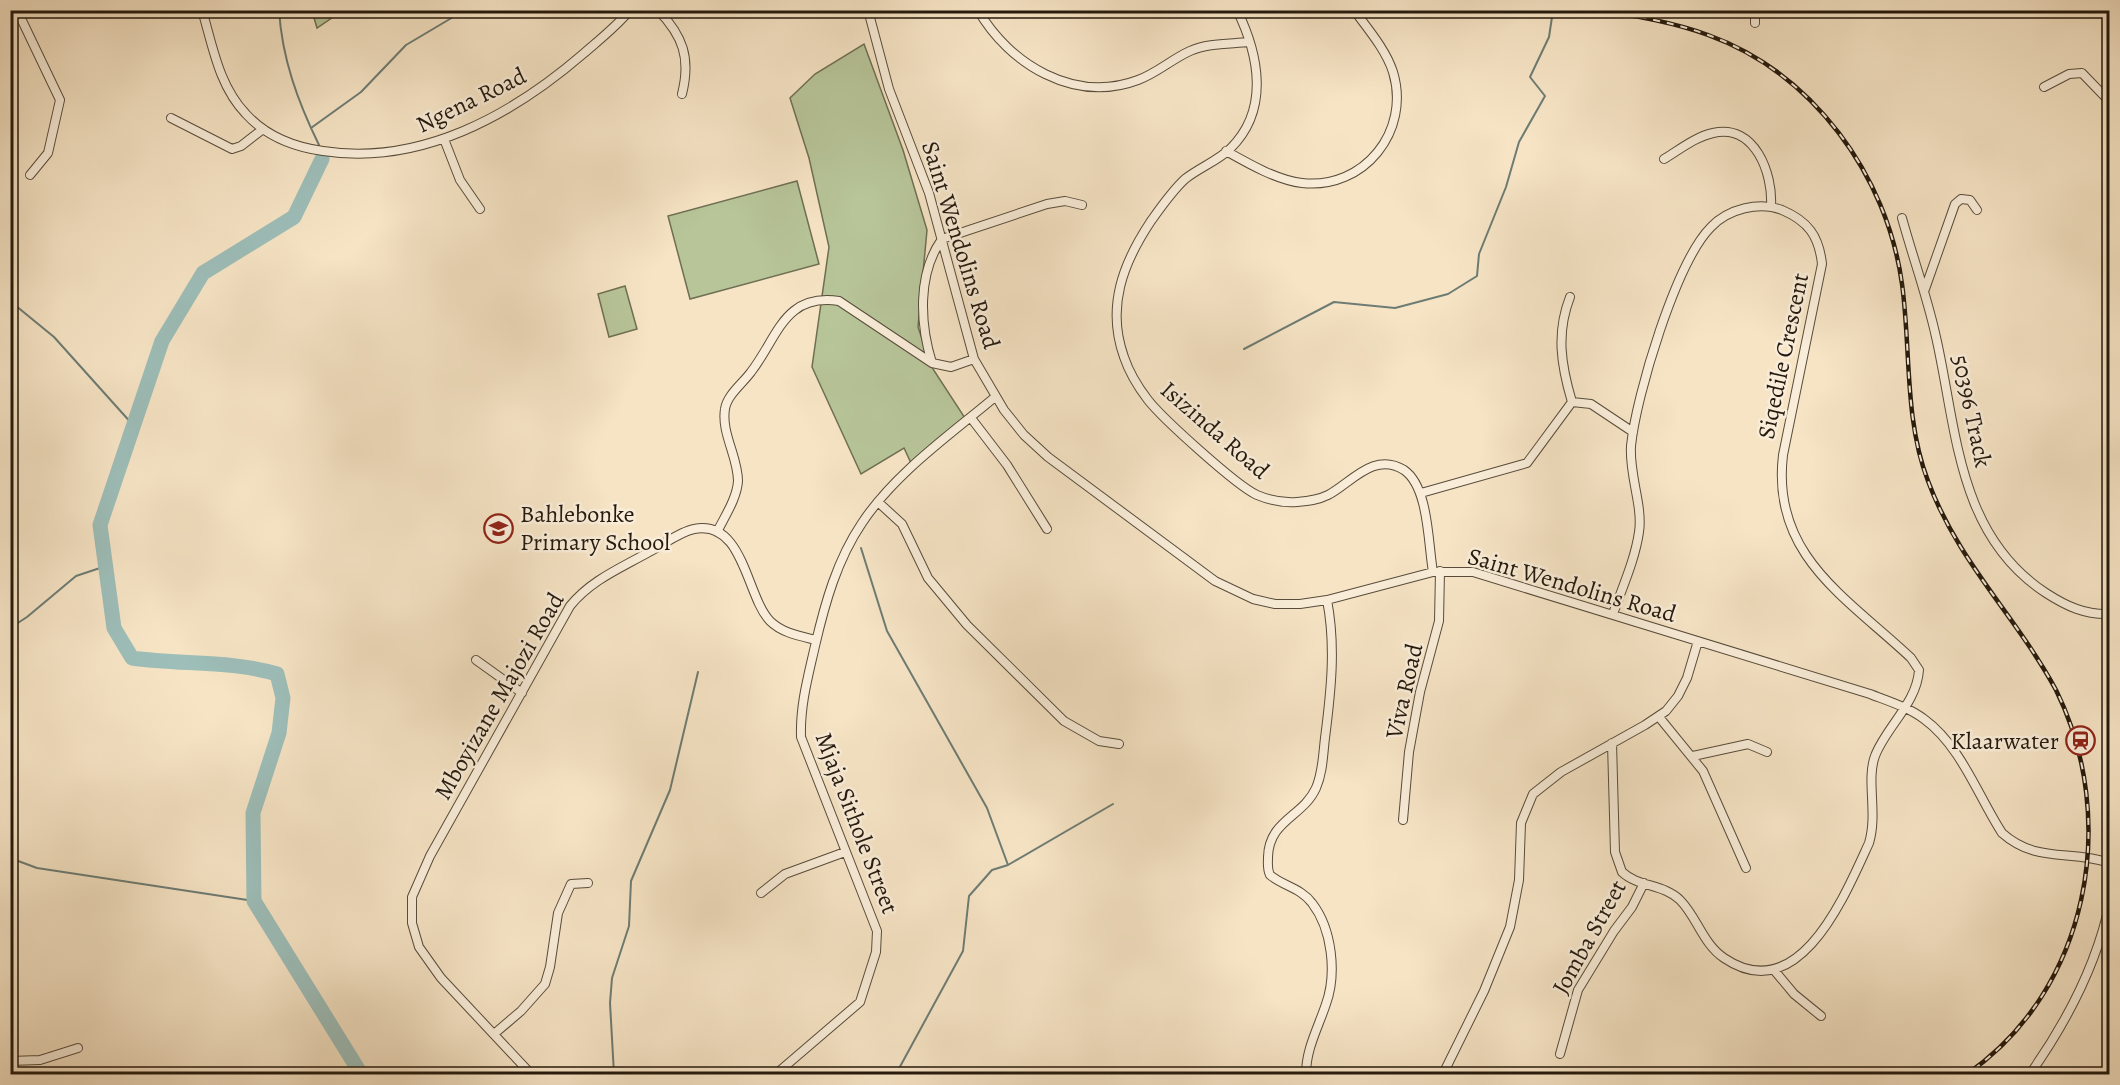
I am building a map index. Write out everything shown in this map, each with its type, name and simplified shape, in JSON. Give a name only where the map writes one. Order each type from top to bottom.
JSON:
[{"type":"street","points":[[17,10],[60,100],[48,153],[30,175]]},
{"type":"street","name":"Ngena Road","points":[[202,10],[227,89],[247,115],[275,137],[308,149],[352,155],[399,152],[444,139],[534,93],[630,10]]},
{"type":"street","points":[[658,10],[674,26],[683,46],[685,82],[682,94]]},
{"type":"street","name":"Saint Wendolins Road","points":[[868,10],[881,65],[929,192],[974,359],[995,397],[1024,435],[1048,457],[1215,581],[1253,599],[1275,604],[1327,600],[1436,571],[1464,571],[1488,576],[1870,694],[1905,707],[1925,719],[1947,741],[1996,823],[2012,842],[2036,853],[2109,863]]},
{"type":"street","points":[[978,10],[999,41],[1027,66],[1079,85],[1109,86],[1137,81],[1197,48],[1249,42]]},
{"type":"street","name":"Isizinda Road","points":[[1237,10],[1257,69],[1256,101],[1243,133],[1226,152],[1177,187],[1140,237],[1120,280],[1116,306],[1117,331],[1124,357],[1138,386],[1163,415],[1256,494],[1274,501],[1316,500],[1369,467],[1388,465],[1404,471],[1421,493]]},
{"type":"street","points":[[1226,152],[1279,176],[1306,183],[1325,182],[1348,176],[1376,155],[1392,127],[1396,92],[1393,72],[1384,54],[1354,10]]},
{"type":"street","points":[[1755,10],[1755,23]]},
{"type":"street","points":[[2044,87],[2069,74],[2082,73],[2109,102]]},
{"type":"street","points":[[171,118],[232,148],[241,146],[262,129]]},
{"type":"street","points":[[1613,614],[1639,530],[1631,466],[1633,432],[1659,334],[1690,255],[1709,228],[1719,219],[1744,208],[1771,206],[1772,186],[1765,163],[1755,149],[1735,135],[1720,132],[1701,137],[1664,159]]},
{"type":"street","points":[[444,139],[460,180],[480,209]]},
{"type":"street","points":[[1925,289],[1955,204],[1961,199],[1970,200],[1977,210]]},
{"type":"street","points":[[932,363],[922,321],[928,265],[942,239],[1047,204],[1065,201],[1082,205]]},
{"type":"street","name":"Siqedile Crescent","points":[[1771,206],[1795,216],[1811,229],[1817,239],[1822,264],[1783,455],[1780,482],[1783,504],[1793,534],[1810,564],[1916,663],[1918,677],[1905,707],[1875,754],[1872,773],[1874,826],[1863,855],[1815,942],[1792,962],[1774,970]]},
{"type":"street","name":"50396 Track","points":[[1902,218],[1925,289],[1951,405],[1958,458],[1975,505],[2009,561],[2029,582],[2083,612],[2109,614]]},
{"type":"street","points":[[1570,297],[1562,319],[1560,336],[1563,369],[1572,402]]},
{"type":"street","points":[[816,640],[785,632],[771,622],[760,606],[734,547],[717,532],[738,482],[727,434],[725,406],[757,363],[785,318],[801,305],[822,298],[839,301],[932,363],[951,367],[974,359]]},
{"type":"street","name":"Mjaja Sithole Street","points":[[776,1074],[849,1014],[860,1002],[876,952],[877,931],[801,737],[802,703],[816,640],[837,569],[863,522],[878,502],[995,397]]},
{"type":"street","points":[[1436,571],[1421,493],[1527,463],[1572,402]]},
{"type":"street","points":[[1572,402],[1591,404],[1633,432]]},
{"type":"street","points":[[971,418],[1007,465],[1047,530]]},
{"type":"street","points":[[878,502],[902,524],[928,578],[967,625],[1031,685],[1064,721],[1099,741],[1119,744]]},
{"type":"street","name":"Mboyizane Majozi Road","points":[[531,1074],[423,955],[414,934],[411,906],[415,886],[566,613],[583,591],[687,531],[698,528],[717,532]]},
{"type":"street","name":"Viva Road","points":[[1403,820],[1409,752],[1420,692],[1439,621],[1436,571]]},
{"type":"street","points":[[1306,1074],[1308,1052],[1328,1001],[1331,981],[1330,949],[1321,918],[1312,903],[1302,893],[1274,878],[1268,870],[1270,839],[1308,801],[1321,776],[1332,676],[1332,634],[1327,600]]},
{"type":"street","points":[[1446,1073],[1484,991],[1510,927],[1519,880],[1521,823],[1529,801],[1548,780],[1659,717],[1678,696],[1692,666],[1698,641]]},
{"type":"street","points":[[476,660],[522,693]]},
{"type":"street","points":[[1659,717],[1703,771],[1746,868]]},
{"type":"street","name":"Jomba Street","points":[[1560,1054],[1578,990],[1614,931],[1632,907],[1644,883],[1627,877],[1618,864],[1612,743]]},
{"type":"street","points":[[1693,756],[1748,744],[1767,752]]},
{"type":"street","points":[[761,893],[785,874],[845,852]]},
{"type":"street","points":[[494,1034],[522,1011],[545,984],[562,901],[571,884],[588,883]]},
{"type":"street","points":[[1644,883],[1679,899],[1707,942],[1722,958],[1742,968],[1774,970],[1794,994],[1821,1016]]},
{"type":"street","points":[[2030,1074],[2056,1036],[2081,987],[2109,902]]},
{"type":"street","points":[[10,1061],[40,1060],[78,1048]]},
{"type":"green space","points":[[312,11],[342,11],[317,28]]},
{"type":"green space","points":[[864,44],[903,150],[927,230],[918,327],[931,366],[965,418],[911,463],[904,448],[861,474],[812,367],[829,247],[809,158],[790,98],[815,74]]},
{"type":"green space","points":[[797,181],[819,264],[690,299],[668,216]]},
{"type":"green space","points":[[625,286],[637,329],[609,337],[598,294]]},
{"type":"waterway","points":[[279,10],[287,63],[292,80],[319,145]]},
{"type":"waterway","points":[[311,128],[361,92],[406,45],[465,10]]},
{"type":"waterway","points":[[1244,349],[1334,302],[1395,308],[1448,294],[1477,276],[1479,254],[1506,187],[1519,142],[1545,96],[1530,77],[1549,37],[1552,17]]},
{"type":"waterway","points":[[322,159],[294,217],[203,273],[162,341],[100,525],[114,628],[132,658],[224,665],[277,674],[283,698],[279,733],[253,813],[254,901],[361,1074]]},
{"type":"waterway","points":[[10,301],[54,337],[133,425]]},
{"type":"waterway","points":[[861,548],[887,631],[987,808],[1008,865]]},
{"type":"waterway","points":[[10,628],[27,617],[76,576],[106,566]]},
{"type":"waterway","points":[[614,1074],[610,1003],[612,978],[629,926],[631,881],[670,790],[698,672]]},
{"type":"waterway","points":[[896,1074],[963,951],[969,896],[992,870],[1008,865],[1113,804]]},
{"type":"waterway","points":[[10,858],[37,868],[254,901]]},
{"type":"railway","points":[[1598,10],[1681,26],[1746,52],[1780,75],[1812,102],[1839,133],[1862,167],[1880,204],[1894,244],[1905,309],[1909,384],[1915,433],[1928,481],[1955,537],[2056,690],[2076,740],[2086,793],[2088,846],[2081,899],[2066,950],[2041,997],[2008,1039],[1967,1074]]},
{"type":"place","name":"Bahlebonke Primary School","points":[[499,528]]},
{"type":"place","name":"Klaarwater","points":[[2080,741]]}]
